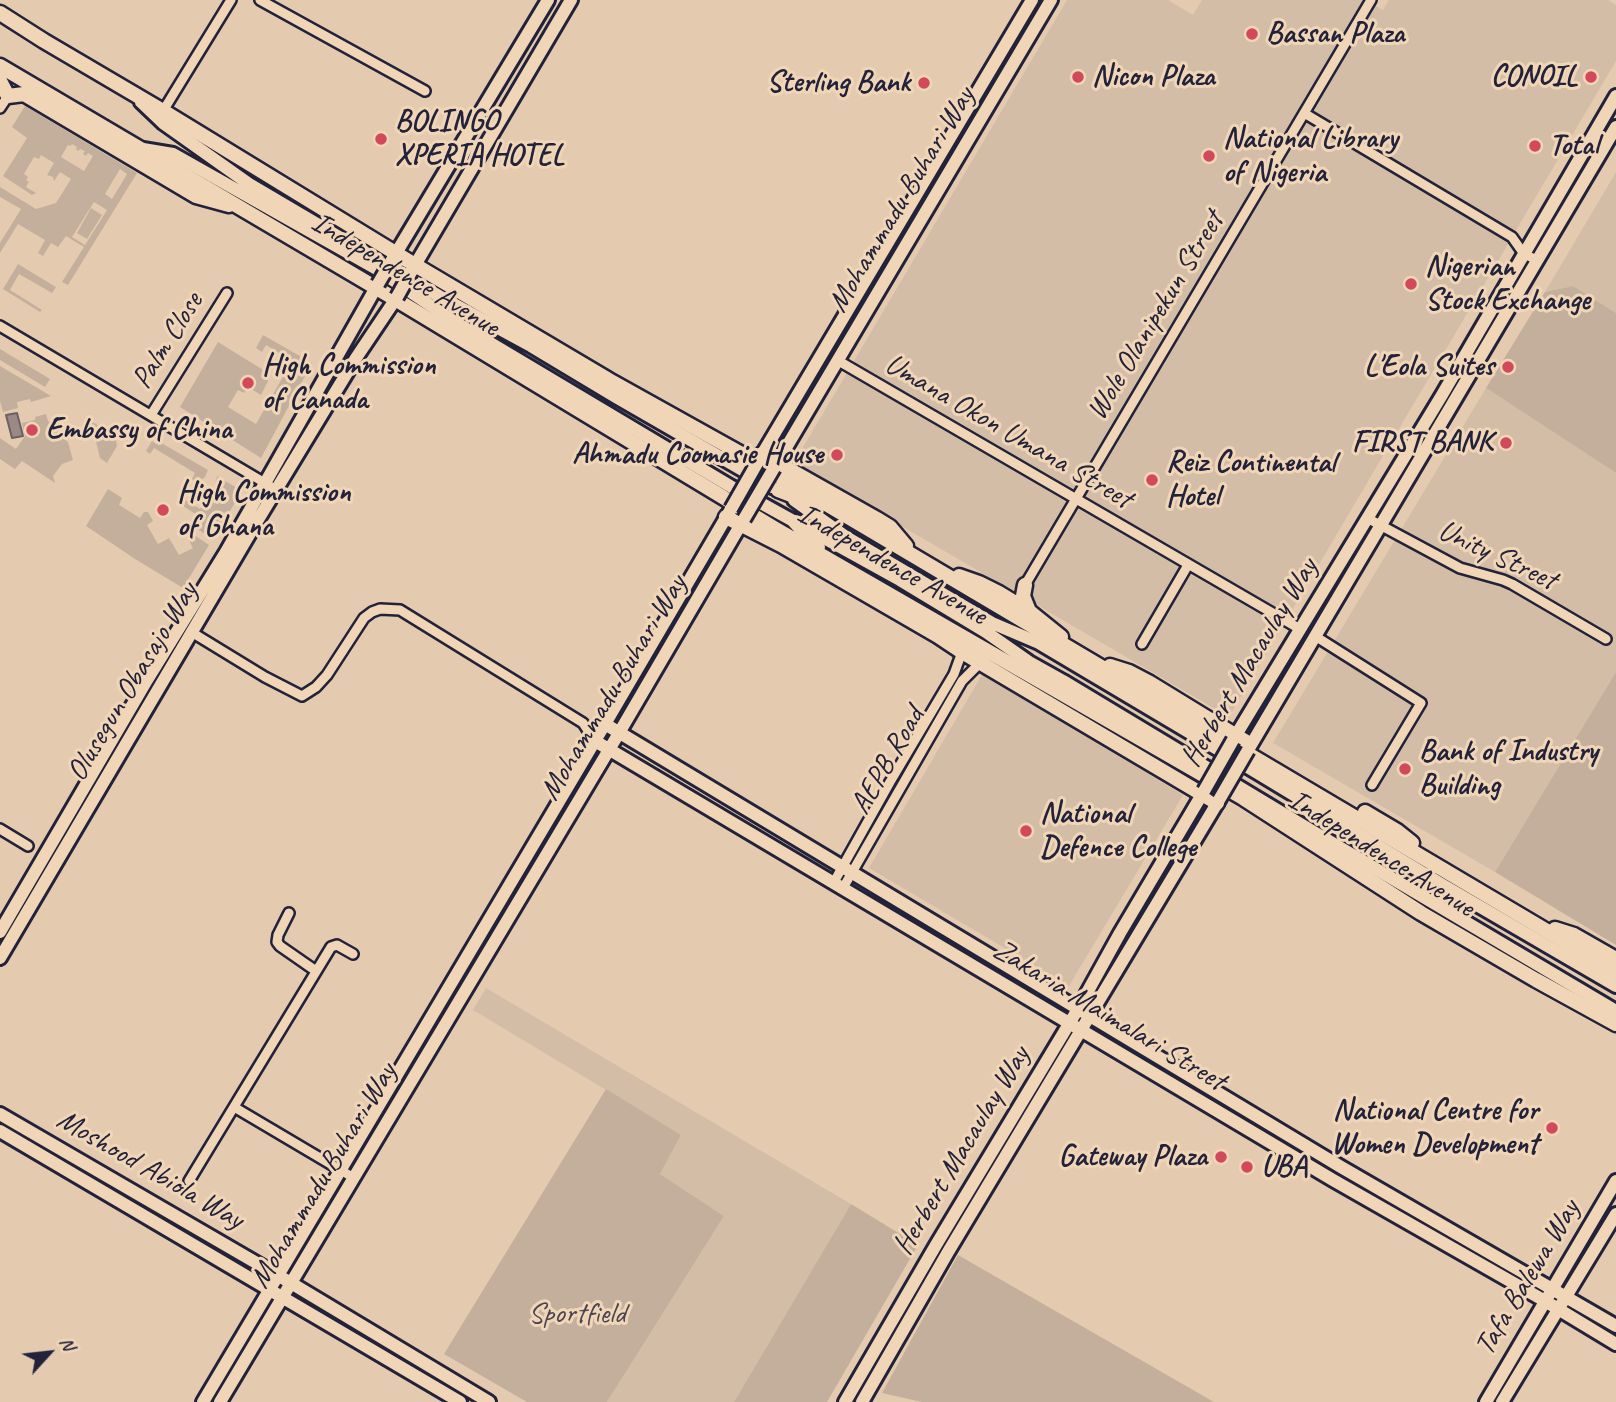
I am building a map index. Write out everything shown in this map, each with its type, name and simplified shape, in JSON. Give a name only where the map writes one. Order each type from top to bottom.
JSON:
[{"type":"main road","name":"Olusegun Obasajo Way","points":[[271,487],[341,349],[548,0]]},
{"type":"main road","name":"Olusegun Obasajo Way","points":[[0,932],[147,680],[215,582],[271,487],[396,298],[571,0]]},
{"type":"main road","name":"Mohammadu Buhari Way","points":[[203,1402],[1032,0]]},
{"type":"main road","name":"Mohammadu Buhari Way","points":[[220,1402],[619,733],[1051,0]]},
{"type":"main road","name":"Independence Avenue","points":[[0,13],[163,111],[394,257],[609,380],[782,486],[802,505],[846,537],[992,623],[1039,643],[1233,758],[1616,972]]},
{"type":"main road","name":"Independence Avenue","points":[[0,66],[377,286],[774,528],[1243,798],[1421,913],[1616,1024]]},
{"type":"main road","points":[[0,80],[4,102],[24,94],[196,196],[241,207]]},
{"type":"main road","name":"Herbert Macaulay Way","points":[[862,1402],[948,1252],[1091,1016],[1536,260],[1540,241],[1616,96]]},
{"type":"main road","name":"Independence Avenue","points":[[137,97],[163,123],[249,184],[616,397],[782,486],[849,518],[1262,762],[1445,877],[1539,926],[1569,945],[1616,986]]},
{"type":"main road","name":"Herbert Macaulay Way","points":[[845,1402],[936,1245],[1079,1009],[1120,933],[1234,738],[1442,395],[1524,254],[1540,241],[1616,127]]},
{"type":"main road","name":"Independence Avenue","points":[[143,149],[173,154],[363,262],[456,322],[701,468],[900,580],[986,632],[1029,662],[1616,1011]]},
{"type":"main road","points":[[899,223],[913,232]]},
{"type":"main road","points":[[341,349],[355,358]]},
{"type":"main road","points":[[761,456],[890,527],[910,554]]},
{"type":"main road","points":[[729,513],[1218,801]]},
{"type":"main road","points":[[796,522],[828,558]]},
{"type":"main road","points":[[934,568],[972,580],[999,593],[1058,633],[1073,651]]},
{"type":"main road","name":"Olusegun Obasajo Way","points":[[0,958],[193,633],[215,582]]},
{"type":"main road","points":[[999,593],[1012,593],[1025,585]]},
{"type":"main road","points":[[1025,585],[1023,600],[1030,612]]},
{"type":"main road","points":[[1086,659],[1150,683],[1234,738],[1396,831],[1419,848],[1445,877]]},
{"type":"main road","name":"Zakaria Maimalari Street","points":[[605,724],[1319,1154],[1616,1326]]},
{"type":"main road","name":"Zakaria Maimalari Street","points":[[595,741],[1312,1168],[1616,1344]]},
{"type":"main road","points":[[1569,945],[1616,959]]},
{"type":"main road","name":"Moshood Abiola Way","points":[[0,1114],[489,1402]]},
{"type":"main road","name":"Moshood Abiola Way","points":[[0,1131],[460,1402]]},
{"type":"main road","points":[[1312,1168],[1319,1154]]},
{"type":"main road","name":"Tafa Balewa Way","points":[[1486,1402],[1616,1181]]},
{"type":"main road","points":[[1502,1402],[1616,1214]]},
{"type":"street","points":[[163,111],[231,0]]},
{"type":"street","points":[[260,0],[425,91]]},
{"type":"street","name":"Wole Olanipekun Street","points":[[1025,585],[1371,0]]},
{"type":"street","points":[[1304,113],[1512,237],[1540,241]]},
{"type":"street","points":[[1512,237],[1524,254],[1536,260]]},
{"type":"street","name":"Palm Close","points":[[151,415],[227,293]]},
{"type":"street","points":[[0,327],[271,487]]},
{"type":"street","name":"Umana Okon Umana Street","points":[[838,360],[1300,629]]},
{"type":"street","name":"Unity Street","points":[[1367,518],[1460,568],[1512,584],[1606,639]]},
{"type":"street","points":[[1142,644],[1188,565]]},
{"type":"street","name":"Zakaria Maimalari Street","points":[[193,633],[302,696],[316,687],[327,675],[364,618],[380,609],[400,610],[583,723],[595,741]]},
{"type":"street","points":[[1315,636],[1421,703],[1373,785]]},
{"type":"street","name":"AEPB Road","points":[[848,869],[890,782],[954,674],[962,652]]},
{"type":"street","name":"AEPB Road","points":[[839,885],[962,681],[980,663]]},
{"type":"street","name":"Zakaria Maimalari Street","points":[[583,723],[605,724]]},
{"type":"street","points":[[0,830],[28,846]]},
{"type":"street","points":[[289,913],[277,942],[316,971]]},
{"type":"street","points":[[189,1181],[331,947],[337,946],[353,954]]},
{"type":"street","points":[[234,1108],[354,1178]]},
{"type":"shaded area","points":[[1067,0],[1168,0],[1193,15],[1202,0],[1366,0],[1383,10],[1389,0],[1608,0],[1616,5],[1616,61],[1229,717],[802,468],[799,454]]},
{"type":"shaded area","points":[[1616,172],[1616,313],[1573,286],[1545,292]]},
{"type":"shaded area","points":[[1486,388],[1616,473],[1616,672],[1495,872],[1273,743]]},
{"type":"shaded area","points":[[17,413],[23,436],[12,438],[6,415]]},
{"type":"shaded area","name":"National Defence College","points":[[983,673],[1183,795],[1069,986],[869,868]]},
{"type":"shaded area","points":[[486,988],[851,1204],[734,1402],[607,1402],[724,1216],[660,1174],[681,1135],[473,1010]]},
{"type":"green space","points":[[25,106],[137,173],[68,285],[62,282],[84,247],[66,236],[58,247],[51,243],[43,256],[38,253],[45,240],[18,224],[0,253],[0,243],[21,209],[0,197],[0,187],[36,209],[56,203],[71,179],[60,172],[54,181],[53,177],[47,175],[54,163],[41,155],[39,159],[34,157],[24,174],[29,182],[26,187],[36,193],[32,195],[3,176],[27,138],[12,127]],"holes":[[[72,144],[78,151],[85,151],[83,154],[86,156],[88,153],[93,156],[84,171],[61,157],[68,145]],[[120,169],[127,174],[112,199],[105,194]],[[94,202],[107,210],[85,245],[72,237]]]},
{"type":"green space","points":[[91,208],[102,215],[87,239],[77,233]]},
{"type":"green space","points":[[18,264],[56,287],[52,293],[19,274],[10,290],[42,310],[40,312],[3,289]]},
{"type":"green space","points":[[1573,286],[1616,313],[1616,473],[1486,388],[1545,292]]},
{"type":"green space","points":[[263,335],[312,363],[261,458],[180,407],[218,342],[268,373],[269,379],[261,395],[248,387],[244,393],[238,390],[228,407],[256,424],[292,361],[266,345],[262,352],[256,348]]},
{"type":"green space","points":[[0,349],[50,379],[45,387],[0,360]]},
{"type":"green space","points":[[0,366],[51,396],[31,402],[30,399],[17,402],[18,408],[3,412],[0,401]]},
{"type":"green space","points":[[46,414],[48,421],[61,426],[73,460],[62,464],[53,476],[55,483],[22,461],[15,469],[0,459],[0,438],[16,449],[25,436],[22,423]]},
{"type":"green space","points":[[91,421],[115,436],[117,446],[107,463],[100,458]]},
{"type":"green space","points":[[152,441],[156,444],[158,441],[208,470],[205,477],[198,483],[192,479],[195,473],[154,448],[150,454],[146,451]]},
{"type":"green space","points":[[217,476],[242,491],[213,539],[191,525],[197,515],[179,503],[182,498],[200,509],[215,486]]},
{"type":"green space","points":[[108,489],[122,498],[119,505],[140,518],[144,512],[148,512],[153,521],[147,525],[158,544],[169,538],[179,555],[193,548],[182,527],[209,545],[183,588],[86,526]]},
{"type":"green space","points":[[1616,672],[1616,945],[1495,872]]},
{"type":"green space","name":"Sportfield","points":[[606,1089],[681,1135],[660,1174],[724,1216],[607,1402],[527,1402],[444,1354]]},
{"type":"green space","points":[[851,1204],[918,1245],[827,1402],[734,1402]]},
{"type":"green space","points":[[958,1255],[1214,1402],[922,1402],[882,1393]]},
{"type":"place","name":"Bassan Plaza","points":[[1252,34]]},
{"type":"place","name":"Nicon Plaza","points":[[1078,77]]},
{"type":"place","name":"CONOIL","points":[[1591,77]]},
{"type":"place","name":"Sterling Bank","points":[[924,83]]},
{"type":"place","name":"BOLINGO XPERIA HOTEL","points":[[381,139]]},
{"type":"place","name":"Total","points":[[1535,146]]},
{"type":"place","name":"National Library of Nigeria","points":[[1209,156]]},
{"type":"place","name":"Nigerian Stock Exchange","points":[[1411,284]]},
{"type":"place","name":"L'Eola Suites","points":[[1508,367]]},
{"type":"place","name":"High Commission of Canada","points":[[248,383]]},
{"type":"place","name":"Embassy of China","points":[[32,430]]},
{"type":"place","name":"FIRST BANK","points":[[1506,443]]},
{"type":"place","name":"Ahmadu Coomasie House","points":[[837,455]]},
{"type":"place","name":"Reiz Continental Hotel","points":[[1152,480]]},
{"type":"place","name":"High Commission of Ghana","points":[[163,510]]},
{"type":"place","name":"Bank of Industry Building","points":[[1405,769]]},
{"type":"place","name":"National Defence College","points":[[1026,831]]},
{"type":"place","name":"National Centre for Women Development","points":[[1552,1128]]},
{"type":"place","name":"Gateway Plaza","points":[[1221,1157]]},
{"type":"place","name":"UBA","points":[[1247,1167]]}]
